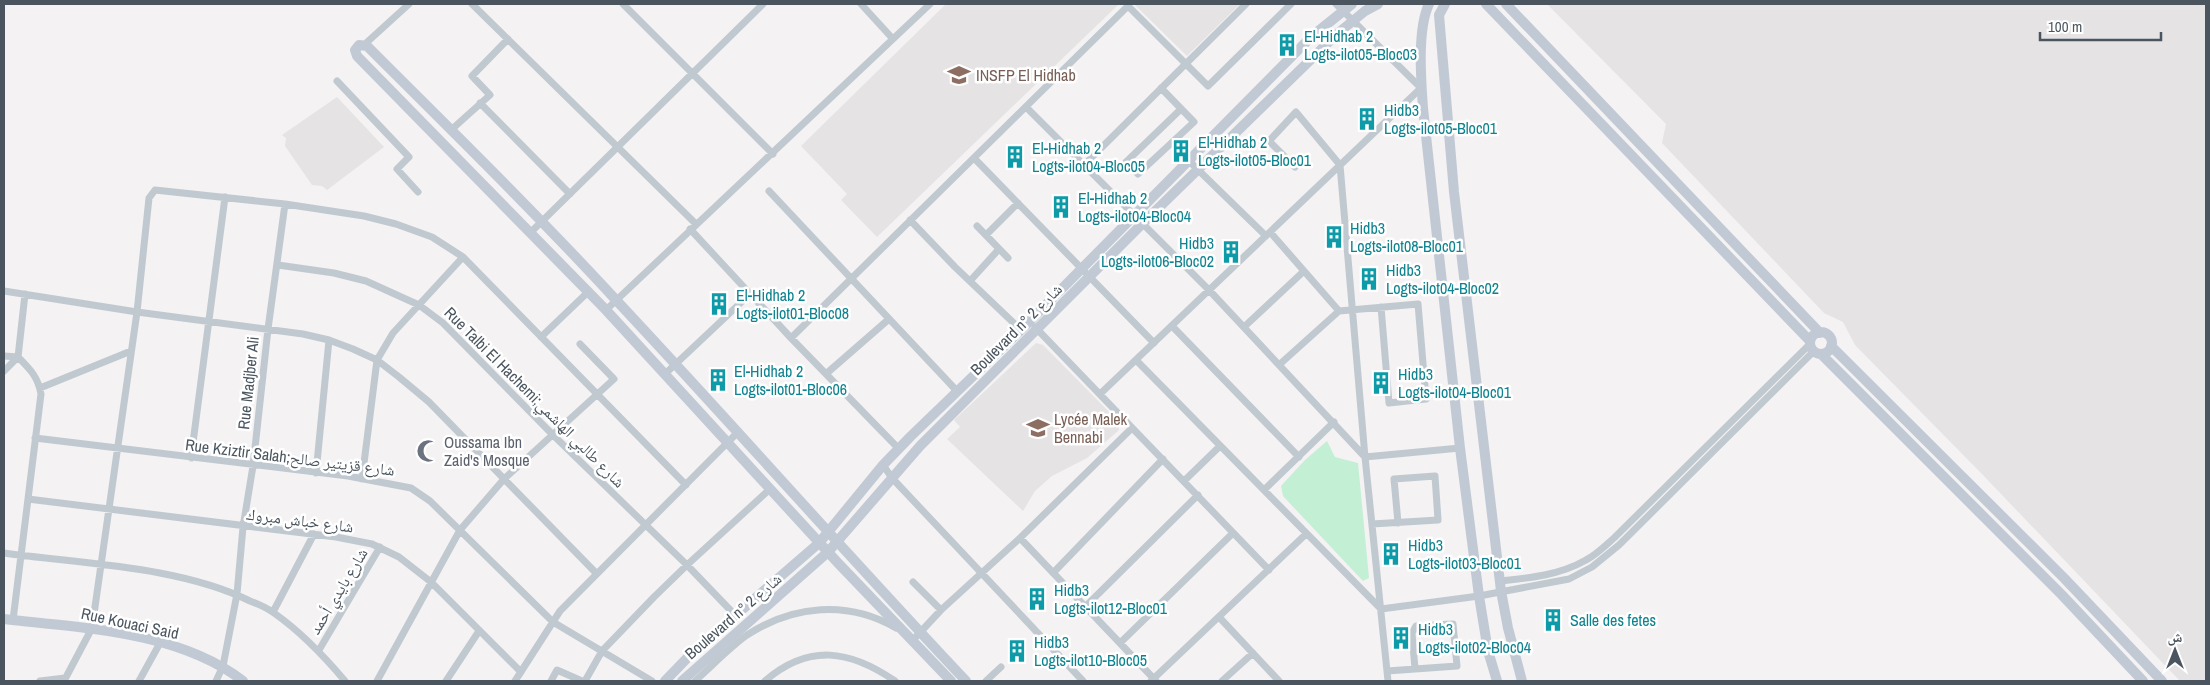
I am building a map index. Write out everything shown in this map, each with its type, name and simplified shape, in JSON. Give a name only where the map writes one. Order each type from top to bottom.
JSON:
[{"type":"main road","name":"Boulevard n° شارع 2","points":[[665,681],[693,652],[828,534],[883,466],[956,390],[1021,330],[1339,7],[1352,4]]},
{"type":"main road","name":"Boulevard n° شارع 2","points":[[682,681],[817,564],[926,440],[1038,330],[1143,222],[1198,168],[1228,142],[1305,64],[1353,20],[1378,4]]},
{"type":"main road","points":[[1429,4],[1423,20],[1422,88],[1460,448],[1479,596],[1488,651],[1497,681]]},
{"type":"main road","points":[[1445,4],[1439,15],[1454,192],[1501,586],[1508,628],[1522,681]]},
{"type":"main road","points":[[1486,4],[1814,347],[2062,595],[2143,681]]},
{"type":"main road","points":[[1506,4],[1820,332],[1829,336],[1831,346],[2064,578],[2162,681]]},
{"type":"main road","points":[[951,681],[913,636],[836,543],[616,299],[365,44],[356,47],[357,56],[606,310],[838,563],[913,636],[966,681]]},
{"type":"main road","points":[[452,152],[462,141]]},
{"type":"main road","points":[[1814,347],[1814,335],[1820,332]]},
{"type":"main road","points":[[1814,347],[1828,351],[1831,346]]},
{"type":"main road","points":[[817,564],[827,561],[838,563]]},
{"type":"main road","name":"Rue Kouaci Said","points":[[8,620],[92,628],[160,643],[185,650],[223,666],[243,681]]},
{"type":"street","points":[[365,44],[409,4]]},
{"type":"street","points":[[472,4],[618,147],[693,227],[750,294],[899,449]]},
{"type":"street","points":[[623,4],[773,154]]},
{"type":"street","points":[[531,232],[763,4]]},
{"type":"street","points":[[861,4],[893,39]]},
{"type":"street","points":[[606,310],[930,4]]},
{"type":"street","points":[[1084,164],[1246,4]]},
{"type":"street","points":[[791,338],[1128,6],[1208,86],[1291,4]]},
{"type":"street","points":[[1100,394],[1422,88],[1339,7]]},
{"type":"street","points":[[451,130],[490,94],[472,76],[508,39]]},
{"type":"street","points":[[337,81],[408,157],[397,169],[418,192]]},
{"type":"street","points":[[1161,88],[1194,122],[1138,174],[1126,162],[1181,109]]},
{"type":"street","points":[[480,104],[570,194]]},
{"type":"street","points":[[1026,107],[1143,222],[1280,364],[1365,456]]},
{"type":"street","points":[[1295,166],[1269,141],[1296,112],[1340,165],[1365,456],[1388,681]]},
{"type":"street","points":[[974,158],[1154,343]]},
{"type":"street","points":[[1188,160],[1268,234],[1339,311]]},
{"type":"street","points":[[40,681],[65,680],[92,628],[137,312],[149,198],[152,193],[160,189],[285,204],[364,216],[396,224],[432,237],[463,257],[686,485]]},
{"type":"street","points":[[768,191],[956,390]]},
{"type":"street","points":[[191,458],[225,197]]},
{"type":"street","points":[[986,235],[1018,203]]},
{"type":"street","name":"Rue Madjber Ali","points":[[216,681],[223,666],[238,594],[243,526],[253,466],[268,329],[285,204]]},
{"type":"street","points":[[910,220],[1021,330]]},
{"type":"street","points":[[977,226],[1008,258]]},
{"type":"street","points":[[970,281],[999,249]]},
{"type":"street","points":[[362,479],[377,360],[393,332],[463,257]]},
{"type":"street","name":"Rue Talbi El Hachemi;شارع طالبي الهاشمي","points":[[278,265],[334,273],[366,281],[419,305],[443,323],[735,615]]},
{"type":"street","points":[[1244,327],[1304,271]]},
{"type":"street","points":[[4,291],[137,312],[268,329],[329,340],[377,360],[429,402],[596,573]]},
{"type":"street","points":[[541,336],[588,292]]},
{"type":"street","points":[[4,371],[18,357],[25,294]]},
{"type":"street","points":[[665,374],[750,294]]},
{"type":"street","points":[[1280,364],[1339,311],[1381,307],[1418,304],[1426,400],[1389,403],[1381,307]]},
{"type":"street","points":[[827,373],[889,319]]},
{"type":"street","points":[[1029,320],[1269,570]]},
{"type":"street","points":[[1172,326],[1299,456]]},
{"type":"street","points":[[316,473],[329,340]]},
{"type":"street","points":[[377,681],[460,530],[504,479],[614,379],[580,344]]},
{"type":"street","points":[[1381,609],[1479,596],[1501,586],[1569,579],[1592,567],[1619,545],[1814,347]]},
{"type":"street","points":[[40,388],[131,351]]},
{"type":"street","points":[[4,356],[18,357],[38,380],[40,388],[28,499],[8,620]]},
{"type":"street","points":[[1136,360],[1381,609]]},
{"type":"street","points":[[1264,490],[1334,422]]},
{"type":"street","points":[[695,681],[745,637],[764,625],[796,613],[833,609],[855,612],[884,621],[913,636],[1020,538],[1132,428]]},
{"type":"street","points":[[515,681],[560,611],[596,573],[647,526],[737,433]]},
{"type":"street","name":"Rue Kziztir Salah;شارع قزيتير صالح","points":[[35,438],[362,479],[411,488],[430,501],[553,622],[652,681]]},
{"type":"street","points":[[1184,481],[1220,446]]},
{"type":"street","points":[[1365,456],[1460,448]]},
{"type":"street","points":[[1053,573],[1163,459]]},
{"type":"street","points":[[883,466],[892,478],[1082,681]]},
{"type":"street","points":[[1372,524],[1438,520],[1434,476],[1394,479],[1398,522]]},
{"type":"street","points":[[551,681],[557,670],[583,681],[602,652],[687,565],[770,489]]},
{"type":"street","points":[[1085,607],[1198,495]]},
{"type":"street","name":"شارع خباش مبروك","points":[[28,499],[314,534],[380,547],[399,557],[431,582],[520,672]]},
{"type":"street","points":[[1120,643],[1234,533]]},
{"type":"street","points":[[273,612],[314,534]]},
{"type":"street","points":[[1020,538],[1154,680],[1306,534]]},
{"type":"street","name":"شارع بايدي أحمد","points":[[319,650],[380,547]]},
{"type":"street","points":[[4,553],[101,565],[204,582],[238,594],[273,612],[319,650],[345,681]]},
{"type":"street","points":[[913,582],[941,610]]},
{"type":"street","points":[[1219,617],[1279,681]]},
{"type":"street","points":[[1387,671],[1415,669],[1457,666],[1452,624],[1416,626],[1412,633],[1415,669]]},
{"type":"street","points":[[446,681],[479,631]]},
{"type":"street","points":[[139,681],[160,643]]},
{"type":"street","points":[[1488,651],[1491,681]]},
{"type":"street","points":[[1222,681],[1253,653]]},
{"type":"street","points":[[765,681],[784,665],[819,656],[838,655],[866,664],[895,681]]},
{"type":"street","points":[[986,681],[1000,667]]},
{"type":"shaded area","name":"INSFP El Hidhab","points":[[946,4],[1119,4],[877,237],[841,200],[847,194],[801,146]]},
{"type":"shaded area","points":[[1134,4],[1240,4],[1187,56]]},
{"type":"shaded area","points":[[1547,4],[2206,4],[2206,681],[2180,681],[1980,472],[1855,345],[1843,322],[1824,313],[1662,143],[1666,124]]},
{"type":"shaded area","points":[[337,97],[384,147],[327,190],[322,186],[312,185],[285,146],[286,138],[282,135]]},
{"type":"shaded area","name":"Lycée Malek Bennabi","points":[[1036,343],[1043,345],[1118,421],[1119,430],[1087,458],[1052,476],[1035,491],[1023,511],[947,439],[960,427],[954,420]]},
{"type":"green space","points":[[1327,441],[1335,457],[1358,463],[1369,578],[1363,581],[1283,496],[1281,486],[1305,460]]},
{"type":"place","name":"El-Hidhab 2 Logts-ilot05-Bloc03","points":[[1287,45]]},
{"type":"place","name":"INSFP El Hidhab","points":[[959,75]]},
{"type":"place","name":"Hidb3 Logts-ilot05-Bloc01","points":[[1367,119]]},
{"type":"place","name":"El-Hidhab 2 Logts-ilot05-Bloc01","points":[[1181,151]]},
{"type":"place","name":"El-Hidhab 2 Logts-ilot04-Bloc05","points":[[1015,157]]},
{"type":"place","name":"El-Hidhab 2 Logts-ilot04-Bloc04","points":[[1061,207]]},
{"type":"place","name":"Hidb3 Logts-ilot08-Bloc01","points":[[1334,237]]},
{"type":"place","name":"Hidb3 Logts-ilot06-Bloc02","points":[[1231,252]]},
{"type":"place","name":"Hidb3 Logts-ilot04-Bloc02","points":[[1369,279]]},
{"type":"place","name":"El-Hidhab 2 Logts-ilot01-Bloc08","points":[[719,304]]},
{"type":"place","name":"El-Hidhab 2 Logts-ilot01-Bloc06","points":[[718,380]]},
{"type":"place","name":"Hidb3 Logts-ilot04-Bloc01","points":[[1381,383]]},
{"type":"place","name":"Lycée Malek Bennabi","points":[[1038,428]]},
{"type":"place","name":"Oussama Ibn Zaid's Mosque","points":[[428,451]]},
{"type":"place","name":"Hidb3 Logts-ilot03-Bloc01","points":[[1391,554]]},
{"type":"place","name":"Hidb3 Logts-ilot12-Bloc01","points":[[1037,599]]},
{"type":"place","name":"Salle des fetes","points":[[1553,620]]},
{"type":"place","name":"Hidb3 Logts-ilot02-Bloc04","points":[[1401,638]]},
{"type":"place","name":"Hidb3 Logts-ilot10-Bloc05","points":[[1017,651]]}]
